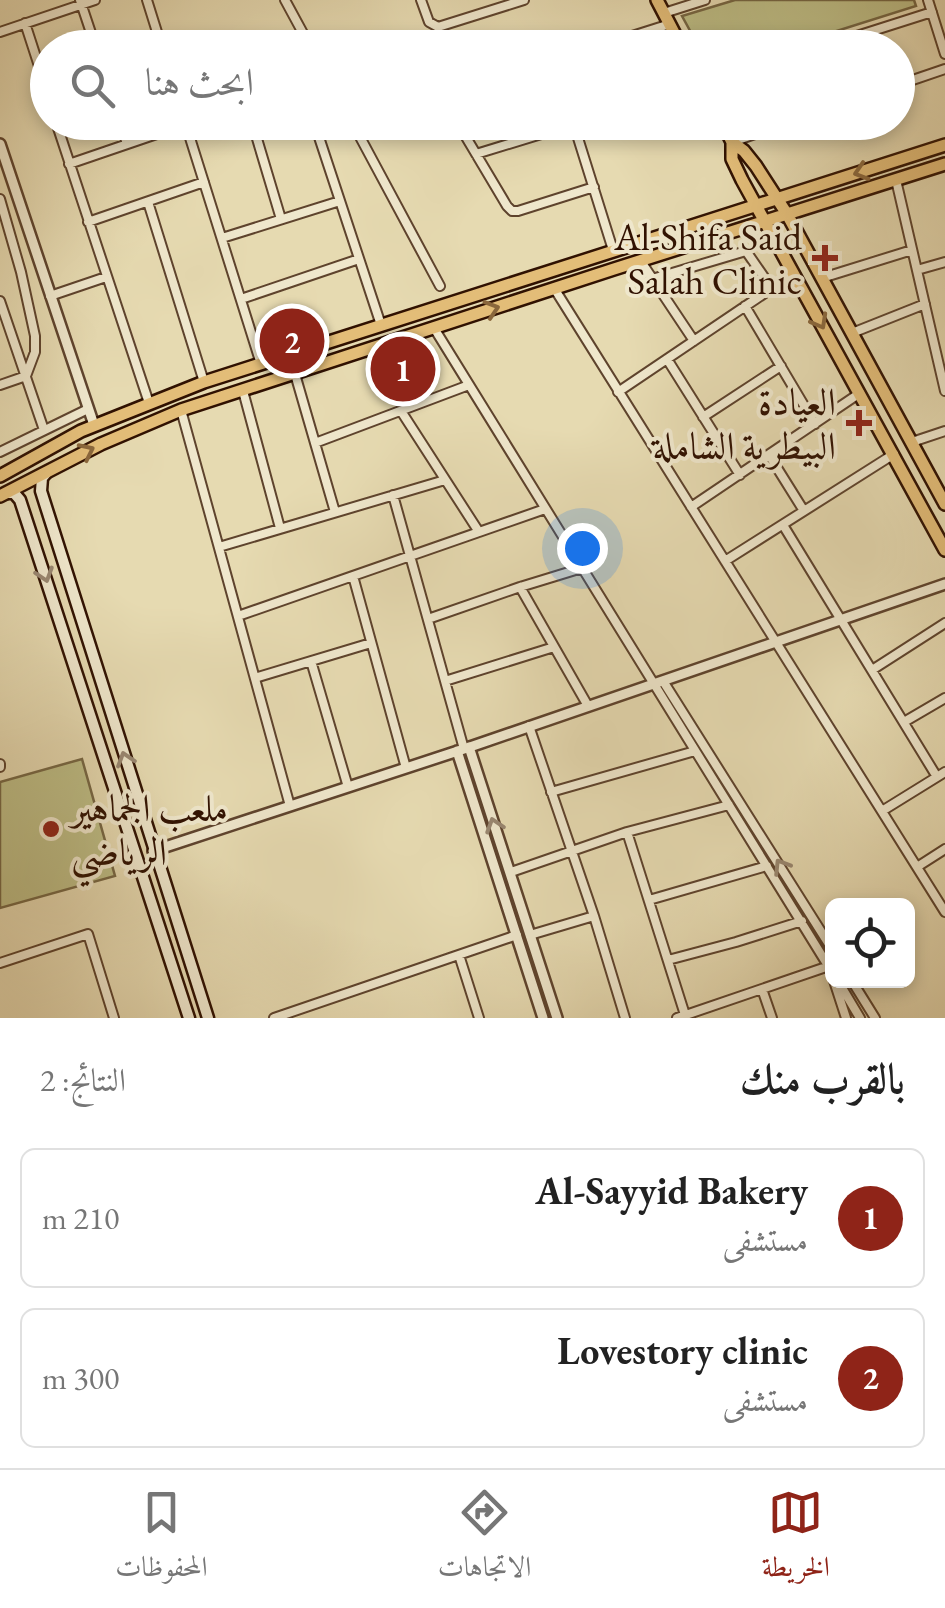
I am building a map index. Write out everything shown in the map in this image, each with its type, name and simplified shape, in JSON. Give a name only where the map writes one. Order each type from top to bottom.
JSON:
[{"type":"main road","points":[[656,0],[672,30]]},
{"type":"main road","points":[[732,142],[744,152],[787,214],[944,500]]},
{"type":"main road","points":[[732,142],[732,159],[756,205],[945,550]]},
{"type":"main road","points":[[0,476],[94,425],[204,382],[945,144]]},
{"type":"main road","points":[[3,494],[116,437],[181,410],[945,164]]},
{"type":"main road","points":[[813,206],[808,197],[814,186]]},
{"type":"main road","points":[[796,231],[797,218],[813,206]]},
{"type":"main road","points":[[697,223],[708,232],[701,241]]},
{"type":"main road","points":[[738,230],[759,231],[778,245]]},
{"type":"main road","points":[[48,471],[40,484],[53,530],[208,1018]]},
{"type":"main road","points":[[3,494],[14,493],[20,500],[189,1018]]},
{"type":"main road","points":[[32,534],[41,526],[53,530]]},
{"type":"main road","points":[[155,914],[163,915],[172,907]]},
{"type":"main road","points":[[162,937],[170,931],[180,932]]},
{"type":"street","points":[[0,32],[95,0]]},
{"type":"street","points":[[146,0],[156,30]]},
{"type":"street","points":[[285,0],[301,30]]},
{"type":"street","points":[[421,0],[429,22],[438,27],[524,0]]},
{"type":"street","points":[[488,0],[492,10]]},
{"type":"street","points":[[637,30],[705,0]]},
{"type":"street","points":[[928,0],[945,54]]},
{"type":"street","points":[[81,2],[90,30]]},
{"type":"street","points":[[876,30],[932,12]]},
{"type":"street","points":[[25,23],[30,38]]},
{"type":"street","points":[[915,79],[945,69]]},
{"type":"street","points":[[62,140],[149,402]]},
{"type":"street","points":[[127,140],[128,144]]},
{"type":"street","points":[[69,164],[139,140]]},
{"type":"street","points":[[192,140],[261,364]]},
{"type":"street","points":[[257,140],[281,219]]},
{"type":"street","points":[[320,140],[381,325]]},
{"type":"street","points":[[362,140],[440,286]]},
{"type":"street","points":[[468,140],[512,211],[594,188]]},
{"type":"street","points":[[476,154],[520,140]]},
{"type":"street","points":[[579,140],[613,250]]},
{"type":"street","points":[[732,142],[738,140]]},
{"type":"street","points":[[0,144],[94,425]]},
{"type":"street","points":[[896,180],[945,391]]},
{"type":"street","points":[[88,222],[204,182]]},
{"type":"street","points":[[0,198],[35,336],[35,352],[26,376],[0,386]]},
{"type":"street","points":[[222,238],[340,200]]},
{"type":"street","points":[[148,202],[204,382]]},
{"type":"street","points":[[822,278],[912,250]]},
{"type":"street","points":[[652,279],[746,251],[764,278]]},
{"type":"street","points":[[241,299],[359,259]]},
{"type":"street","points":[[640,260],[694,341]]},
{"type":"street","points":[[917,270],[945,262]]},
{"type":"street","points":[[618,392],[793,274]]},
{"type":"street","points":[[50,296],[106,277]]},
{"type":"street","points":[[554,288],[945,912]]},
{"type":"street","points":[[0,301],[3,321],[44,430]]},
{"type":"street","points":[[852,334],[924,304]]},
{"type":"street","points":[[746,306],[815,424]]},
{"type":"street","points":[[434,328],[582,568],[825,938]]},
{"type":"street","points":[[667,359],[740,474]]},
{"type":"street","points":[[703,417],[781,366]]},
{"type":"street","points":[[296,374],[335,512]]},
{"type":"street","points":[[315,443],[469,385]]},
{"type":"street","points":[[244,390],[280,528]]},
{"type":"street","points":[[691,507],[860,394]]},
{"type":"street","points":[[0,452],[88,409]]},
{"type":"street","points":[[181,410],[290,806]]},
{"type":"street","points":[[401,411],[479,532]]},
{"type":"street","points":[[912,442],[945,431]]},
{"type":"street","points":[[726,562],[894,454]]},
{"type":"street","points":[[769,455],[804,511]]},
{"type":"street","points":[[219,546],[445,480]]},
{"type":"street","points":[[394,495],[464,749],[474,763],[556,1018]]},
{"type":"street","points":[[238,616],[545,509]]},
{"type":"street","points":[[783,525],[904,722],[941,774],[882,811]]},
{"type":"street","points":[[428,619],[582,568]]},
{"type":"street","points":[[352,576],[406,768]]},
{"type":"street","points":[[154,851],[945,584]]},
{"type":"street","points":[[520,587],[588,706]]},
{"type":"street","points":[[872,670],[945,624]]},
{"type":"street","points":[[255,678],[371,643]]},
{"type":"street","points":[[446,682],[554,648]]},
{"type":"street","points":[[311,661],[348,787]]},
{"type":"street","points":[[658,682],[695,751],[825,961]]},
{"type":"street","points":[[904,722],[945,698]]},
{"type":"street","points":[[530,726],[624,1018]]},
{"type":"street","points":[[464,749],[462,765],[543,1018]]},
{"type":"street","points":[[551,792],[695,751]]},
{"type":"street","points":[[462,765],[468,760],[474,763]]},
{"type":"street","points":[[514,871],[627,832],[729,805]]},
{"type":"street","points":[[627,832],[683,1017],[762,989],[825,977]]},
{"type":"street","points":[[917,867],[945,849]]},
{"type":"street","points":[[648,900],[767,866]]},
{"type":"street","points":[[530,935],[594,916]]},
{"type":"street","points":[[668,960],[802,921]]},
{"type":"street","points":[[0,963],[88,934],[114,1018]]},
{"type":"street","points":[[274,1018],[517,935]]},
{"type":"street","points":[[458,955],[478,1018]]},
{"type":"street","points":[[837,988],[846,1018]]},
{"type":"street","points":[[841,988],[860,1018]]},
{"type":"street","points":[[857,988],[876,1018]]},
{"type":"street","points":[[762,989],[772,1018]]},
{"type":"street","points":[[536,994],[544,996],[548,991]]},
{"type":"street","points":[[539,1005],[543,1000],[552,1002]]},
{"type":"green space","points":[[735,0],[914,0],[916,6],[840,30],[690,30],[682,16]]},
{"type":"green space","name":"ملعب الجماهير الرياضي","points":[[82,759],[115,876],[0,908],[0,782]]},
{"type":"place","name":"Al-Shifa Said Salah Clinic","points":[[825,258]]},
{"type":"place","name":"Lovestory clinic","points":[[292,341]]},
{"type":"place","name":"Al-Sayyid Bakery","points":[[403,369]]},
{"type":"place","name":"العيادة البيطرية الشاملة","points":[[859,423]]},
{"type":"place","name":"ملعب الجماهير الرياضي","points":[[51,829]]}]
